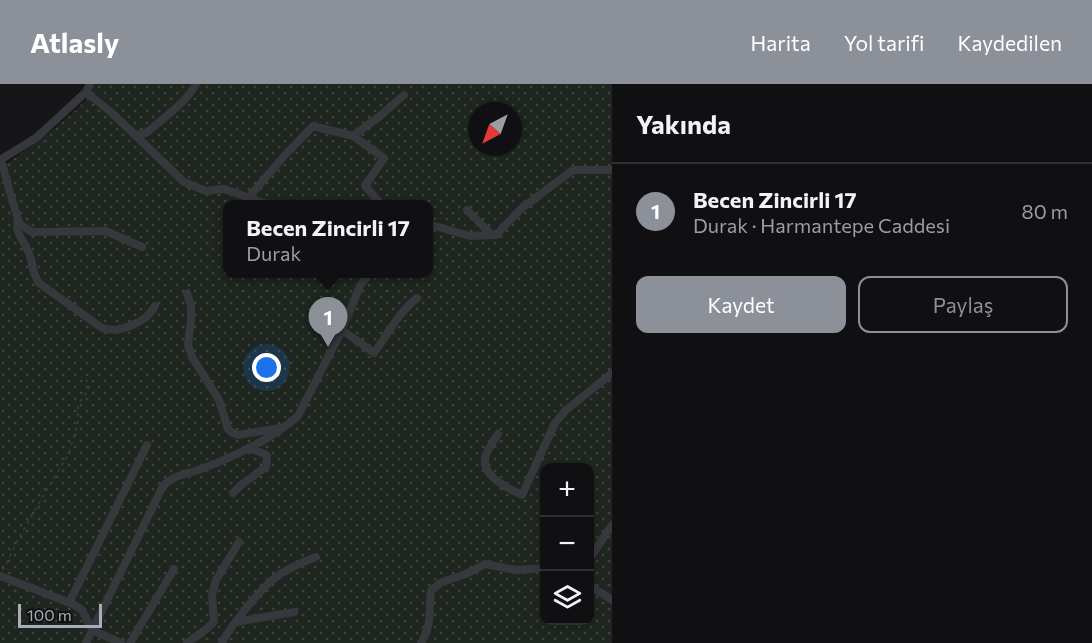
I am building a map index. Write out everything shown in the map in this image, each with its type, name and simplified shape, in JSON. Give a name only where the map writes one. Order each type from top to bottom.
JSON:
[{"type":"street","points":[[135,135],[146,133],[151,129],[192,91],[196,84]]},
{"type":"street","points":[[155,306],[143,320],[117,331],[109,330],[102,328],[39,283],[34,275],[28,250],[18,232],[18,220],[1,160],[36,138],[88,88],[184,182],[206,191],[224,189],[256,200]]},
{"type":"street","points":[[353,136],[404,96]]},
{"type":"street","points":[[249,198],[313,126],[353,136],[384,158],[365,186],[375,200]]},
{"type":"street","points":[[433,225],[470,236],[496,235],[522,208],[573,170],[612,170]]},
{"type":"street","points":[[467,210],[492,235]]},
{"type":"street","points":[[18,220],[32,232],[106,231],[142,247]]},
{"type":"street","points":[[86,643],[163,486],[171,478],[200,470],[248,448],[285,427],[298,416],[366,278]]},
{"type":"street","points":[[187,293],[192,319],[188,345],[192,357],[219,400],[228,429],[238,435],[285,427]]},
{"type":"street","points":[[342,330],[374,353],[396,319],[417,298]]},
{"type":"street","points":[[498,434],[484,457],[486,468],[493,478],[506,489],[522,495],[555,423],[566,410],[612,374]]},
{"type":"street","points":[[69,603],[147,445]]},
{"type":"street","points":[[233,493],[266,467],[267,456],[248,448]]},
{"type":"street","points":[[535,467],[540,469]]},
{"type":"street","points":[[594,552],[612,525]]},
{"type":"street","points":[[187,643],[213,624],[212,595],[216,580],[239,542]]},
{"type":"street","points":[[221,642],[260,591],[273,578],[293,565],[316,556]]},
{"type":"street","points":[[421,643],[427,633],[431,613],[430,594],[435,586],[485,564],[516,570],[540,568]]},
{"type":"street","points":[[130,643],[174,569]]},
{"type":"street","points":[[0,575],[82,610],[92,630],[122,643]]},
{"type":"street","points":[[594,589],[612,600]]},
{"type":"street","points":[[236,622],[294,612]]},
{"type":"path","points":[[0,575],[22,532],[69,453],[78,422],[78,407],[89,387],[82,376]]},
{"type":"shaded area","points":[[85,84],[612,84],[612,643],[0,643],[0,168],[46,135],[88,98]]},
{"type":"place","name":"Becen Zincirli 17","points":[[328,347]]}]
